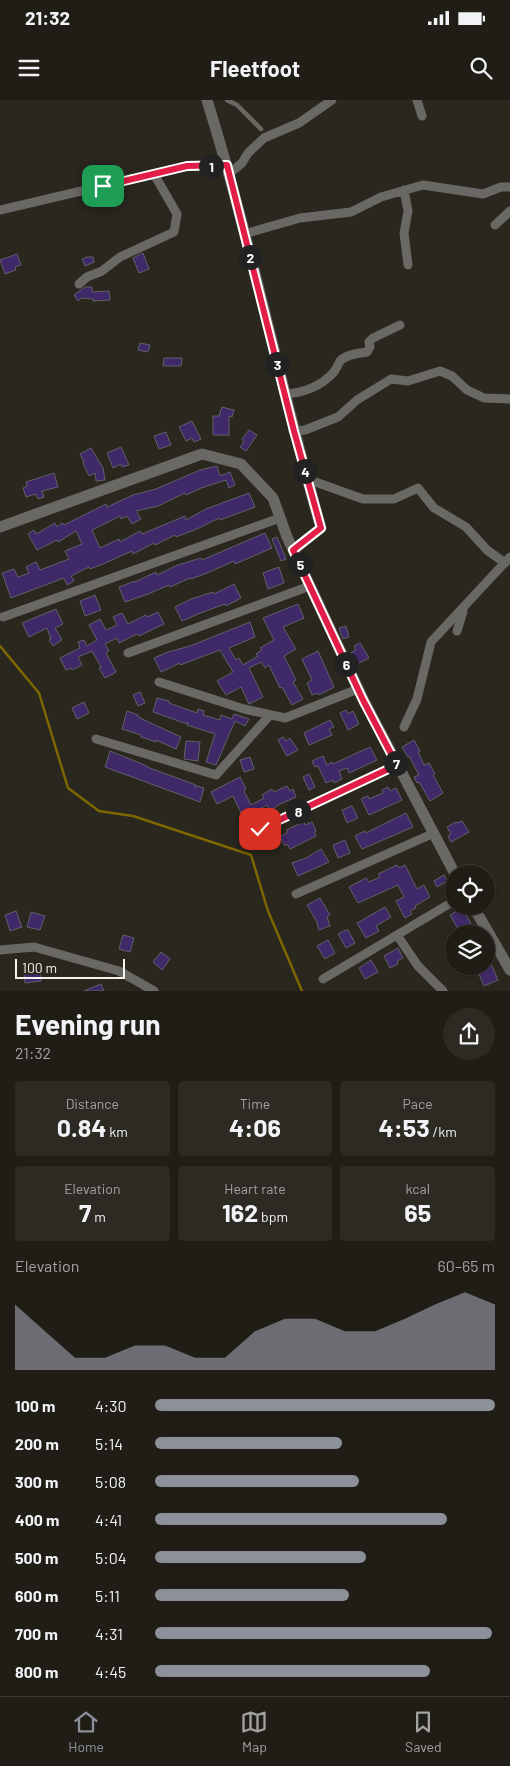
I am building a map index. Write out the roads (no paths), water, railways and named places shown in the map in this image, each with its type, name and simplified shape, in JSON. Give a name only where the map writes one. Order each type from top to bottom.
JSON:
[{"type":"street","points":[[207,100],[244,226],[244,234],[284,394],[321,528],[293,550]]},
{"type":"street","points":[[0,210],[187,166],[228,169],[242,163],[248,153],[264,138],[299,123],[332,100]]},
{"type":"street","points":[[417,100],[422,116]]},
{"type":"street","points":[[79,284],[87,277],[102,271],[120,257],[174,232],[177,214],[154,174]]},
{"type":"street","points":[[244,234],[300,218],[352,212],[381,197],[423,185],[484,194],[501,187],[510,187]]},
{"type":"street","points":[[404,190],[408,212],[404,233],[408,265]]},
{"type":"street","points":[[495,225],[510,211]]},
{"type":"street","points":[[284,394],[299,393],[326,380],[336,370],[340,361],[349,355],[367,352],[370,347],[369,342],[373,338],[400,325]]},
{"type":"street","points":[[294,431],[305,430],[338,417],[357,400],[391,379],[408,381],[440,371],[452,376],[467,390],[484,398],[510,400]]},
{"type":"street","points":[[0,527],[202,454],[241,464],[273,498],[293,550],[358,689],[450,865]]},
{"type":"street","points":[[307,479],[364,499],[394,499],[418,488],[434,508],[466,527],[487,550],[507,560],[464,609],[431,642],[417,699],[404,727]]},
{"type":"street","points":[[3,617],[280,518]]},
{"type":"street","points":[[128,653],[310,586]]},
{"type":"street","points":[[457,631],[464,609]]},
{"type":"street","points":[[160,682],[244,710],[286,718],[358,689]]},
{"type":"street","points":[[96,739],[216,775],[270,715]]},
{"type":"street","points":[[260,829],[397,765]]},
{"type":"street","points":[[296,894],[432,834]]},
{"type":"street","points":[[323,979],[445,906]]},
{"type":"street","points":[[478,915],[510,970]]},
{"type":"street","points":[[397,935],[418,966],[444,991]]},
{"type":"street","points":[[0,950],[34,947],[119,971],[154,991]]},
{"type":"lane","points":[[227,100],[237,105],[260,129]]},
{"type":"waterway","points":[[0,646],[39,693],[68,788],[99,811],[133,816],[251,855],[268,911],[302,991]]}]
